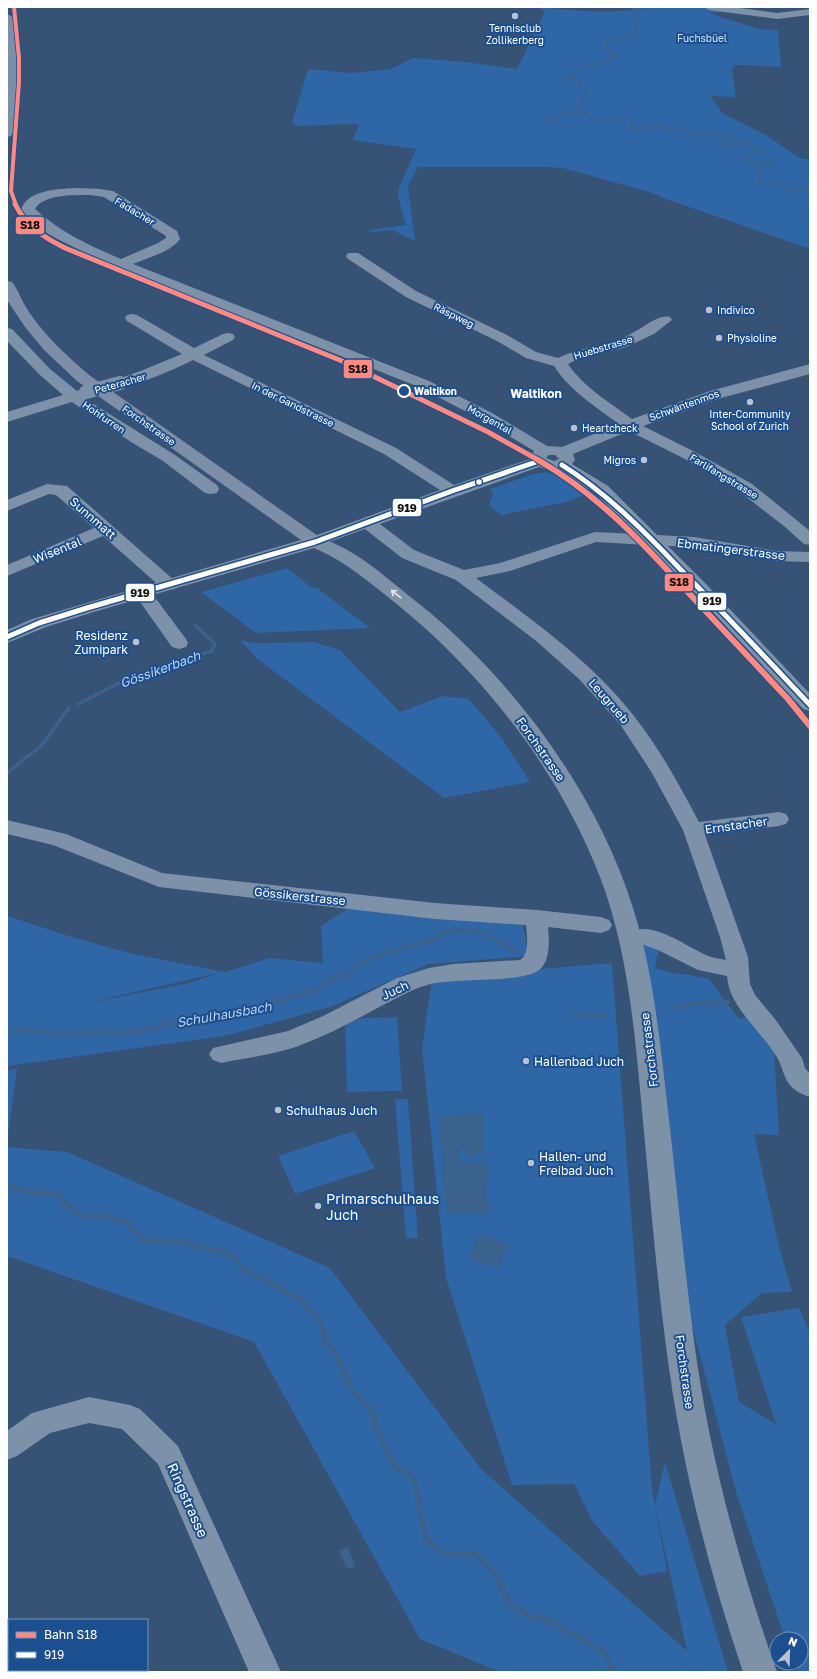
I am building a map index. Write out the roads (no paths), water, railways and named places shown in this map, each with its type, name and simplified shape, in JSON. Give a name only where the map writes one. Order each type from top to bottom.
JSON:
[{"type":"highway","name":"Forchstrasse","points":[[315,542],[329,561],[398,612],[444,649],[500,709],[531,748],[555,784],[580,831],[601,879],[620,940],[633,1005],[663,1301],[683,1442],[708,1552],[745,1672]]},
{"type":"highway","name":"Forchstrasse","points":[[315,542],[340,553],[398,595],[442,633],[486,678],[519,716],[560,775],[584,816],[611,877],[627,926],[641,989],[649,1050],[680,1344],[694,1432],[722,1550],[760,1672]]},
{"type":"main road","points":[[7,17],[11,65],[11,90],[7,133]]},
{"type":"main road","name":"Forchstrasse","points":[[7,285],[19,310],[40,337],[59,357],[83,378],[315,542]]},
{"type":"main road","points":[[7,637],[39,623],[315,542]]},
{"type":"street","points":[[709,7],[766,11],[777,16],[810,12]]},
{"type":"street","name":"Fadacher","points":[[34,201],[64,193],[86,191],[101,192],[108,194],[172,234],[173,239],[163,246],[121,264]]},
{"type":"street","name":"Morgental","points":[[34,201],[29,206],[28,210],[34,217],[53,230],[86,248],[121,264],[424,384],[486,416],[542,456]]},
{"type":"street","name":"Räspweg","points":[[354,256],[411,294],[502,338],[531,355],[560,364]]},
{"type":"street","name":"In der Gandstrasse","points":[[132,318],[193,355],[378,445],[423,471],[452,491]]},
{"type":"street","name":"Huebstrasse","points":[[630,425],[585,391],[567,374],[560,364],[573,356],[621,344],[649,331],[665,320]]},
{"type":"street","name":"Hohfurren","points":[[7,332],[34,362],[80,394],[137,439],[169,458],[211,489]]},
{"type":"street","name":"Peteracher","points":[[7,417],[80,394],[148,375],[193,355],[228,337]]},
{"type":"street","name":"Schwäntenmos","points":[[562,458],[630,425],[712,395],[768,378],[810,368]]},
{"type":"street","name":"Farlifangstrasse","points":[[630,425],[691,456],[746,488],[791,522],[810,540]]},
{"type":"street","points":[[315,542],[542,456],[552,466],[562,458],[602,490],[653,540],[810,705]]},
{"type":"street","name":"Sunnmatt","points":[[7,506],[47,489],[61,490],[169,585]]},
{"type":"street","name":"Leugrueb","points":[[368,523],[408,554],[462,576],[542,636],[586,675],[627,720],[662,772],[693,830],[731,937],[737,958],[738,970]]},
{"type":"street","name":"Wisental","points":[[7,571],[106,529]]},
{"type":"street","points":[[462,576],[504,567],[595,537],[653,540]]},
{"type":"street","name":"Ebmatingerstrasse","points":[[653,540],[694,542],[777,556],[810,557]]},
{"type":"street","points":[[142,592],[179,643]]},
{"type":"street","name":"Ernstacher","points":[[693,830],[779,819]]},
{"type":"street","name":"Gössikerstrasse","points":[[7,827],[59,839],[160,880],[435,911],[538,918],[601,925]]},
{"type":"street","name":"Juch","points":[[221,1054],[293,1039],[331,1022],[405,984],[429,976],[453,972],[516,969],[526,967],[536,957],[538,918]]},
{"type":"street","points":[[644,936],[666,944],[706,964],[738,970],[739,984],[744,998],[758,1014],[786,1052],[798,1078],[810,1088]]},
{"type":"street","name":"Ringstrasse","points":[[7,1447],[42,1422],[89,1410],[130,1418],[168,1455],[264,1672]]},
{"type":"waterway","points":[[582,111],[578,104],[587,92],[578,87],[577,84],[581,82],[577,79],[562,78],[586,66],[613,59],[618,54],[607,51],[606,42],[636,33],[633,9],[643,7]]},
{"type":"waterway","points":[[543,123],[571,113],[582,111]]},
{"type":"waterway","points":[[582,111],[591,118],[607,123],[620,119],[631,120],[630,128],[659,127],[674,129],[686,135],[705,132],[738,136],[734,139],[725,141],[723,144],[733,146],[742,142],[748,142],[763,151],[740,156],[741,158],[774,163],[775,165],[769,167],[757,166],[757,169],[763,173],[758,180],[761,182],[783,184],[793,189],[810,192]]},
{"type":"waterway","name":"Gössikerbach","points":[[78,704],[131,677],[173,662],[212,651],[215,644],[195,625]]},
{"type":"waterway","name":"Gössikerbach","points":[[7,773],[41,746],[69,708]]},
{"type":"waterway","name":"Schulhausbach","points":[[7,1033],[23,1030],[62,1034],[95,1032],[125,1033],[156,1028],[183,1019],[213,1018],[250,1010],[264,1009],[282,1000],[318,989],[328,980],[344,975],[362,962],[382,954],[439,938],[442,933],[460,930],[484,934],[517,952]]},
{"type":"waterway","name":"Schulhausbach","points":[[673,1008],[692,1004],[728,1002]]},
{"type":"waterway","name":"Schulhausbach","points":[[572,1012],[582,1015],[605,1016]]},
{"type":"waterway","points":[[7,1186],[30,1192],[52,1193],[60,1197],[71,1210],[80,1215],[92,1217],[107,1216],[129,1224],[142,1240],[185,1242],[231,1255],[243,1267],[256,1276],[301,1300],[319,1321],[327,1343],[340,1362],[350,1387],[375,1415],[374,1425],[395,1466],[414,1479],[426,1541],[447,1554],[477,1554],[497,1575],[509,1604],[530,1617],[549,1620],[604,1653],[613,1672]]},
{"type":"rail line","name":"S18","points":[[14,7],[19,58],[19,82],[11,191],[20,214],[27,223],[44,237],[76,253],[342,361],[488,432],[555,470],[600,503],[633,533],[788,699],[810,726]]},
{"type":"place","name":"Tennisclub Zollikerberg","points":[[515,16]]},
{"type":"place","name":"Indivico","points":[[709,310]]},
{"type":"place","name":"Physioline","points":[[719,338]]},
{"type":"place","name":"Waltikon","points":[[404,391]]},
{"type":"place","name":"Inter-Community School of Zurich","points":[[750,402]]},
{"type":"place","name":"Heartcheck","points":[[574,428]]},
{"type":"place","name":"Migros","points":[[644,460]]},
{"type":"place","name":"Residenz Zumipark","points":[[136,642]]},
{"type":"place","name":"Hallenbad Juch","points":[[526,1061]]},
{"type":"place","name":"Schulhaus Juch","points":[[278,1110]]},
{"type":"place","name":"Hallen- und Freibad Juch","points":[[531,1163]]},
{"type":"place","name":"Primarschulhaus Juch","points":[[318,1206]]},
{"type":"district","name":"Waltikon","points":[[536,393]]},
{"type":"park label","name":"Fuchsbüel","points":[[702,38]]}]
